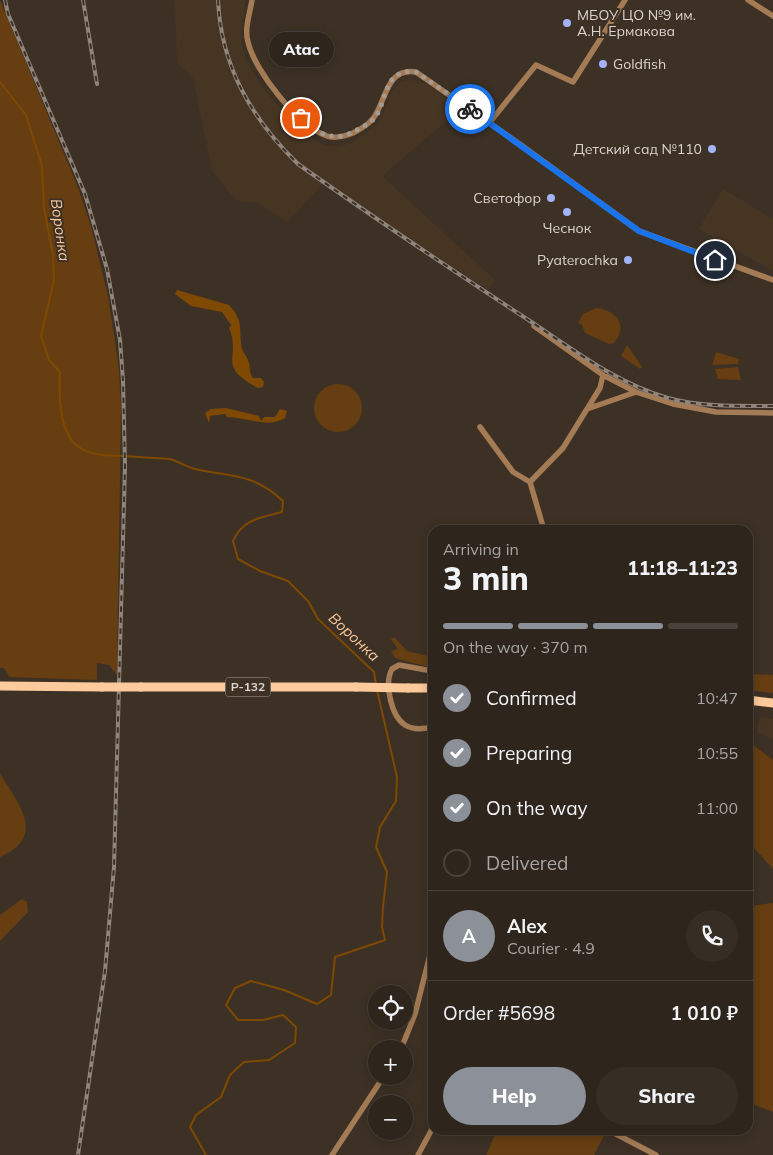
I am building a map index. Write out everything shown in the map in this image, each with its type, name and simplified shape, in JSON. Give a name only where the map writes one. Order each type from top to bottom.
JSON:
[{"type":"main road","name":"Р-132","points":[[4,686],[428,688]]},
{"type":"main road","points":[[753,701],[773,703]]},
{"type":"street","points":[[252,0],[247,37],[257,66],[301,118],[326,136],[344,136],[368,124],[376,115],[386,90],[397,75],[409,71],[416,72],[490,122],[639,231],[773,280]]},
{"type":"street","points":[[490,122],[536,65],[573,82],[625,0]]},
{"type":"street","points":[[748,0],[773,16]]},
{"type":"street","points":[[534,326],[603,375],[636,392],[673,404],[716,412],[773,413]]},
{"type":"street","points":[[530,482],[563,448],[600,388],[603,375]]},
{"type":"street","points":[[587,409],[636,392]]},
{"type":"street","points":[[480,427],[513,472],[530,482],[543,525]]},
{"type":"street","points":[[428,670],[399,665],[392,669],[389,679],[392,703],[400,721],[412,728],[428,728]]},
{"type":"street","points":[[405,1040],[415,1014],[428,963]]},
{"type":"street","points":[[332,1155],[378,1085]]},
{"type":"street","points":[[418,1155],[429,1135]]},
{"type":"street","points":[[619,1135],[656,1155]]},
{"type":"shaded area","points":[[0,0],[79,190],[92,230],[108,296],[119,369],[121,408],[117,675],[109,665],[97,663],[97,680],[9,677],[4,668],[0,668]]},
{"type":"shaded area","points":[[174,0],[245,0],[241,43],[247,62],[263,88],[289,119],[312,139],[325,145],[339,147],[353,142],[375,126],[381,119],[392,91],[402,81],[416,80],[429,85],[459,110],[382,176],[495,280],[488,290],[325,182],[287,222],[258,203],[236,200],[212,171],[193,78],[178,64]]},
{"type":"shaded area","points":[[723,189],[773,219],[773,271],[699,229]]},
{"type":"shaded area","points":[[177,290],[229,305],[239,321],[242,349],[249,362],[251,376],[253,378],[261,378],[264,382],[263,387],[258,388],[245,380],[233,367],[233,347],[229,328],[231,325],[222,312],[191,306],[175,294]]},
{"type":"shaded area","points":[[596,308],[609,312],[618,320],[620,330],[614,343],[609,344],[585,333],[582,325],[578,323],[583,314]]},
{"type":"shaded area","points":[[627,345],[642,367],[640,369],[621,356]]},
{"type":"shaded area","points":[[716,352],[739,359],[738,364],[712,365]]},
{"type":"shaded area","points":[[738,367],[741,380],[718,379],[715,369]]},
{"type":"shaded area","points":[[333,384],[343,384],[352,388],[358,394],[361,399],[361,417],[352,428],[343,432],[333,432],[324,428],[318,422],[314,413],[314,403],[318,394],[324,388]]},
{"type":"shaded area","points":[[226,408],[259,416],[261,421],[264,417],[275,417],[280,409],[287,411],[285,418],[278,421],[264,423],[227,417],[225,414],[210,416],[209,423],[205,413],[211,409]]},
{"type":"shaded area","points":[[394,637],[407,651],[428,656],[428,667],[395,658],[391,651],[398,649],[391,639]]},
{"type":"shaded area","points":[[753,674],[773,675],[773,693],[753,691]]},
{"type":"shaded area","points":[[760,717],[773,719],[773,740],[757,732]]},
{"type":"shaded area","points":[[753,745],[773,760],[773,869],[753,847]]},
{"type":"shaded area","points":[[0,773],[21,808],[26,829],[23,839],[15,848],[0,857]]},
{"type":"shaded area","points":[[22,899],[27,902],[28,912],[0,941],[0,915]]},
{"type":"shaded area","points":[[773,903],[773,1112],[753,1104],[753,907]]},
{"type":"shaded area","points":[[495,1135],[604,1135],[594,1155],[486,1155]]},
{"type":"waterway","name":"Воронка","points":[[0,82],[26,115],[42,166],[44,208],[53,255],[54,280],[41,336],[49,360],[60,372],[60,403],[68,435],[82,449],[95,454],[170,459],[195,469],[231,475],[251,481],[262,485],[272,492],[283,501],[282,512],[253,520],[242,528],[233,541],[238,559],[260,571],[288,581],[308,601],[318,619],[374,672],[376,685]]},
{"type":"waterway","name":"Воронка","points":[[206,1155],[190,1127],[196,1115],[221,1097],[230,1075],[244,1062],[269,1060],[295,1043],[296,1027],[283,1015],[263,1020],[238,1020],[226,1005],[235,988],[251,981],[284,990],[317,1004],[331,995],[335,957],[385,940],[382,927],[387,872],[376,847],[380,827],[396,801],[397,777],[377,690]]},
{"type":"railway","points":[[5,0],[8,14],[85,194],[107,269],[120,340],[123,381],[125,466],[114,867],[105,971],[78,1155]]},
{"type":"railway","points":[[83,0],[97,84]]},
{"type":"railway","points":[[218,0],[220,24],[225,47],[232,69],[242,90],[266,128],[298,164],[413,244],[613,375],[649,392],[680,401],[720,405],[773,406]]},
{"type":"way so far","points":[[301,118],[308,125],[326,136],[333,138],[352,133],[368,124],[376,115],[390,82],[397,75],[409,71],[416,72],[470,109]]},
{"type":"place","name":"МБОУ ЦО №9 им. А.Н. Ермакова","points":[[567,23]]},
{"type":"place","name":"Goldfish","points":[[603,64]]},
{"type":"place","name":"Atac","points":[[301,118]]},
{"type":"place","name":"Детский сад №110","points":[[712,149]]},
{"type":"place","name":"Светофор","points":[[551,198]]},
{"type":"place","name":"Чеснок","points":[[567,212]]},
{"type":"place","name":"Pyaterochka","points":[[628,260]]},
{"type":"route","points":[[470,109],[639,231],[715,260]]}]
